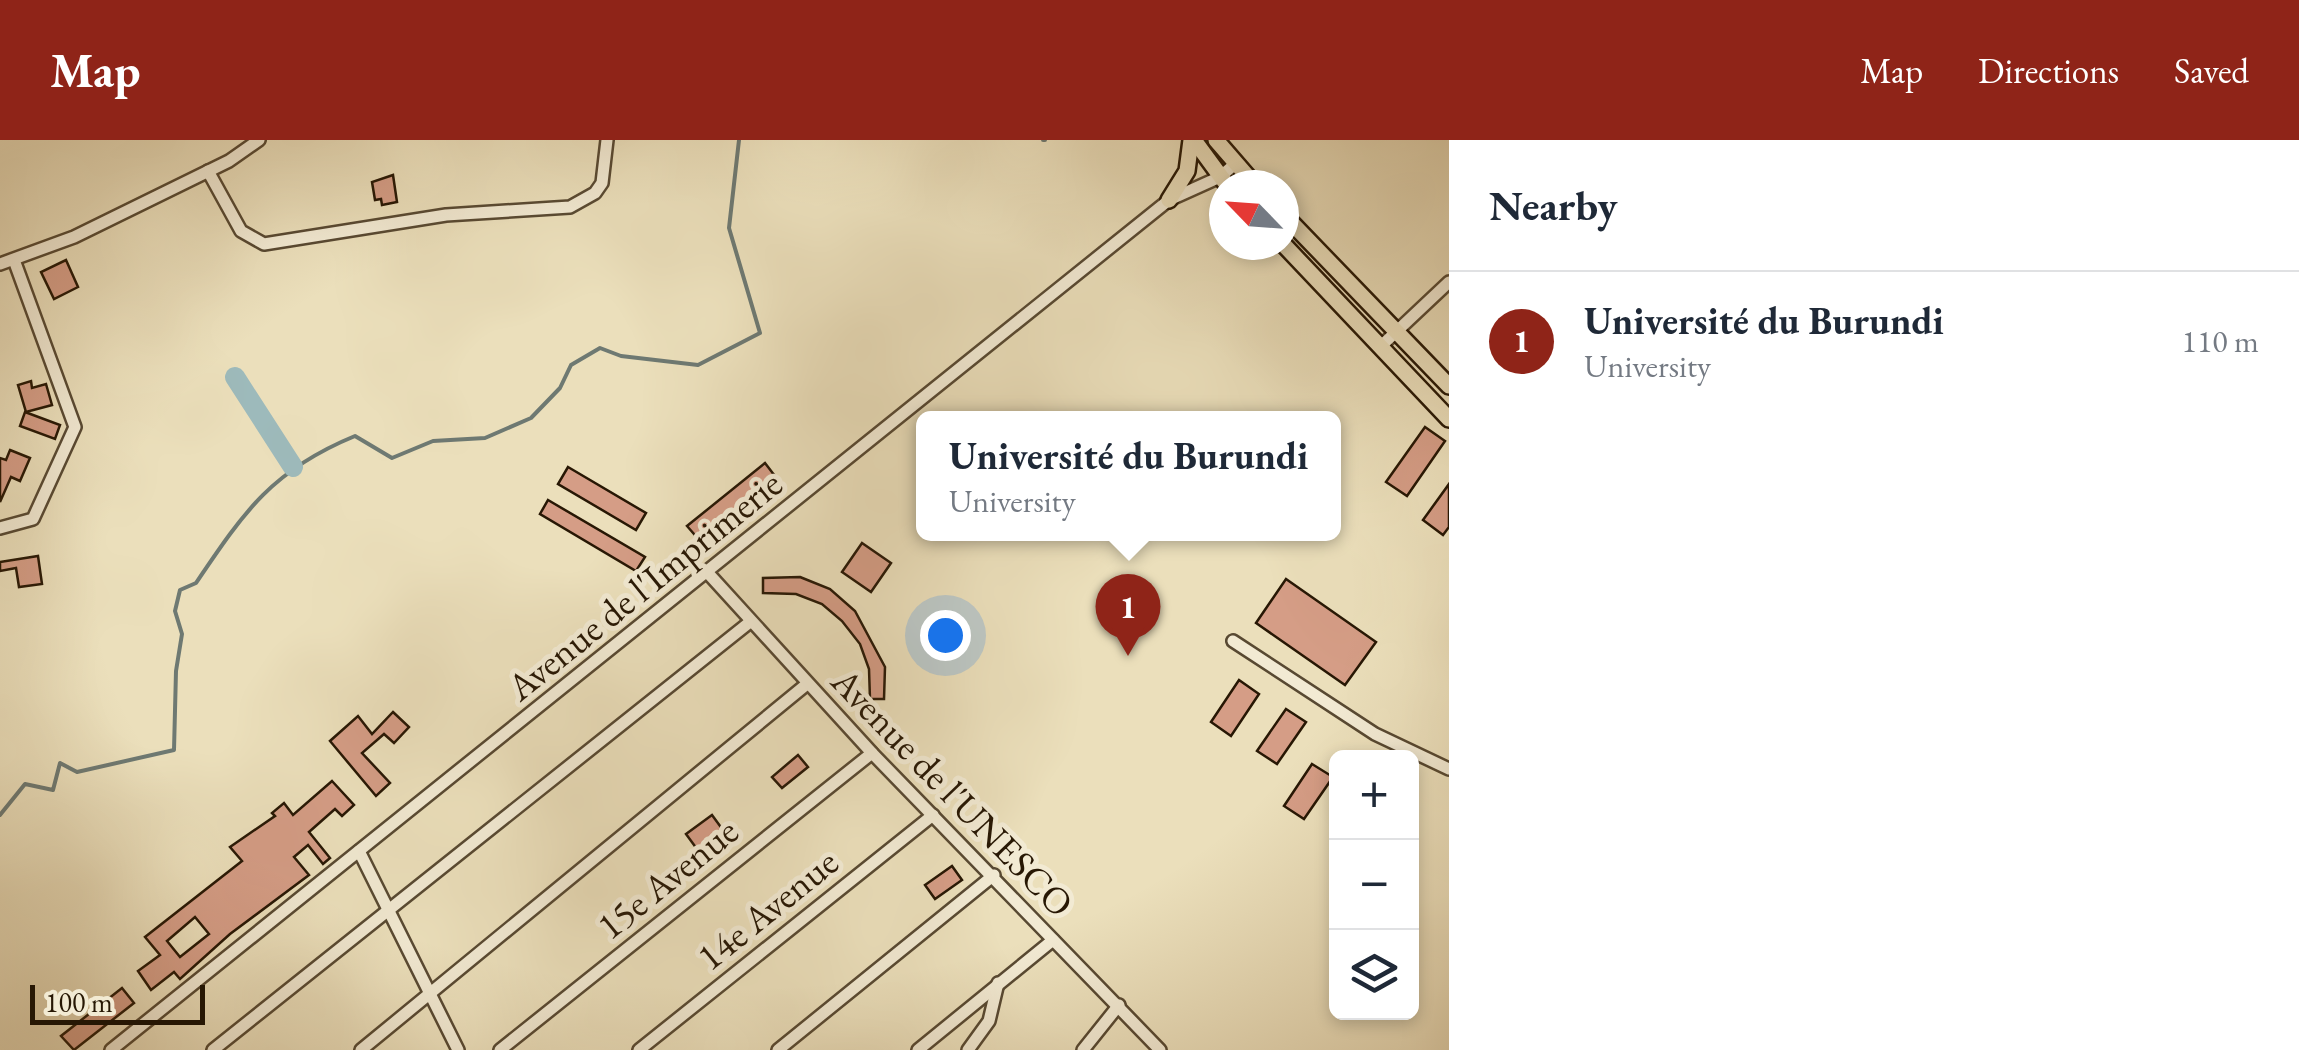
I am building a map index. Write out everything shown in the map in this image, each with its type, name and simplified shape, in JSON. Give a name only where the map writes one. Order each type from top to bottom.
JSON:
[{"type":"main road","points":[[1193,140],[1216,170]]},
{"type":"main road","points":[[1169,200],[1187,172],[1193,140]]},
{"type":"main road","points":[[1216,140],[1241,170]]},
{"type":"main road","points":[[1299,231],[1449,386]]},
{"type":"main road","points":[[1298,260],[1449,419]]},
{"type":"street","points":[[0,264],[74,237],[208,172],[259,140]]},
{"type":"street","points":[[208,172],[241,231],[264,244],[446,215],[570,207],[602,183],[608,140]]},
{"type":"street","name":"Avenue de l'Imprimerie","points":[[1231,170],[1235,164]]},
{"type":"street","name":"Avenue de l'Imprimerie","points":[[110,1050],[1169,200],[1209,186]]},
{"type":"street","points":[[0,528],[33,519],[75,427],[14,260]]},
{"type":"street","points":[[1380,347],[1449,282]]},
{"type":"street","name":"Avenue de l'UNESCO","points":[[708,572],[872,753],[1160,1050]]},
{"type":"street","points":[[213,1050],[750,622]]},
{"type":"street","points":[[1233,641],[1376,734],[1449,769]]},
{"type":"street","points":[[361,1050],[807,684]]},
{"type":"street","name":"15e Avenue","points":[[500,1050],[872,753]]},
{"type":"street","name":"14e Avenue","points":[[640,1050],[932,815]]},
{"type":"street","points":[[359,851],[458,1050]]},
{"type":"street","points":[[778,1050],[994,876]]},
{"type":"street","points":[[918,1050],[1053,940]]},
{"type":"street","points":[[968,1050],[989,1021],[998,983]]},
{"type":"street","points":[[1084,1050],[1119,1005]]},
{"type":"building","points":[[393,175],[397,202],[382,205],[381,199],[375,200],[372,182]]},
{"type":"building","points":[[66,260],[78,287],[54,299],[41,272]]},
{"type":"building","points":[[31,381],[32,388],[46,384],[52,405],[26,412],[18,385]]},
{"type":"building","points":[[25,412],[60,425],[55,439],[20,426]]},
{"type":"building","points":[[1425,427],[1445,441],[1407,496],[1386,482]]},
{"type":"building","points":[[10,450],[30,458],[20,481],[11,477],[0,502],[0,458],[6,460]]},
{"type":"building","points":[[765,463],[778,480],[701,542],[687,526]]},
{"type":"building","points":[[568,467],[646,513],[636,530],[558,484]]},
{"type":"building","points":[[1449,484],[1449,527],[1443,535],[1423,520]]},
{"type":"building","points":[[548,500],[645,557],[636,571],[540,514]]},
{"type":"building","points":[[862,543],[891,563],[871,592],[842,572]]},
{"type":"building","points":[[38,556],[42,584],[19,587],[16,568],[0,571],[0,562]]},
{"type":"building","points":[[800,577],[830,589],[855,611],[885,667],[884,699],[870,699],[869,669],[860,644],[842,621],[822,604],[796,594],[763,593],[763,578]]},
{"type":"building","points":[[1286,579],[1376,642],[1345,685],[1256,623]]},
{"type":"building","points":[[1239,680],[1259,694],[1231,736],[1211,722]]},
{"type":"building","points":[[1286,709],[1306,722],[1277,764],[1257,751]]},
{"type":"building","points":[[393,712],[409,727],[394,743],[384,734],[362,753],[390,783],[376,796],[330,741],[358,716],[372,734]]},
{"type":"building","points":[[798,755],[808,767],[782,788],[772,777]]},
{"type":"building","points":[[1312,764],[1329,775],[1329,783],[1304,819],[1284,806]]},
{"type":"building","points":[[332,781],[354,805],[342,816],[335,809],[309,832],[330,858],[323,864],[308,845],[294,857],[309,875],[230,934],[180,979],[174,972],[151,990],[138,971],[160,955],[145,937],[242,861],[230,847],[275,816],[272,813],[284,803],[293,815]],"holes":[[[195,917],[209,934],[180,957],[167,941]]]},
{"type":"building","points":[[712,815],[731,841],[705,860],[686,834]]},
{"type":"building","points":[[952,866],[962,880],[935,899],[925,885]]},
{"type":"building","points":[[122,988],[134,1003],[74,1050],[61,1036]]},
{"type":"waterway","points":[[0,815],[25,784],[53,790],[60,763],[77,772],[174,750],[176,671],[182,634],[175,611],[180,590],[196,583],[246,514],[302,463],[355,436],[392,458],[433,441],[485,438],[531,418],[560,388],[571,365],[600,348],[621,356],[698,365],[760,333],[729,228],[739,140]]},
{"type":"waterway","points":[[235,377],[293,467]]},
{"type":"place","name":"Université du Burundi","points":[[1128,656]]}]
